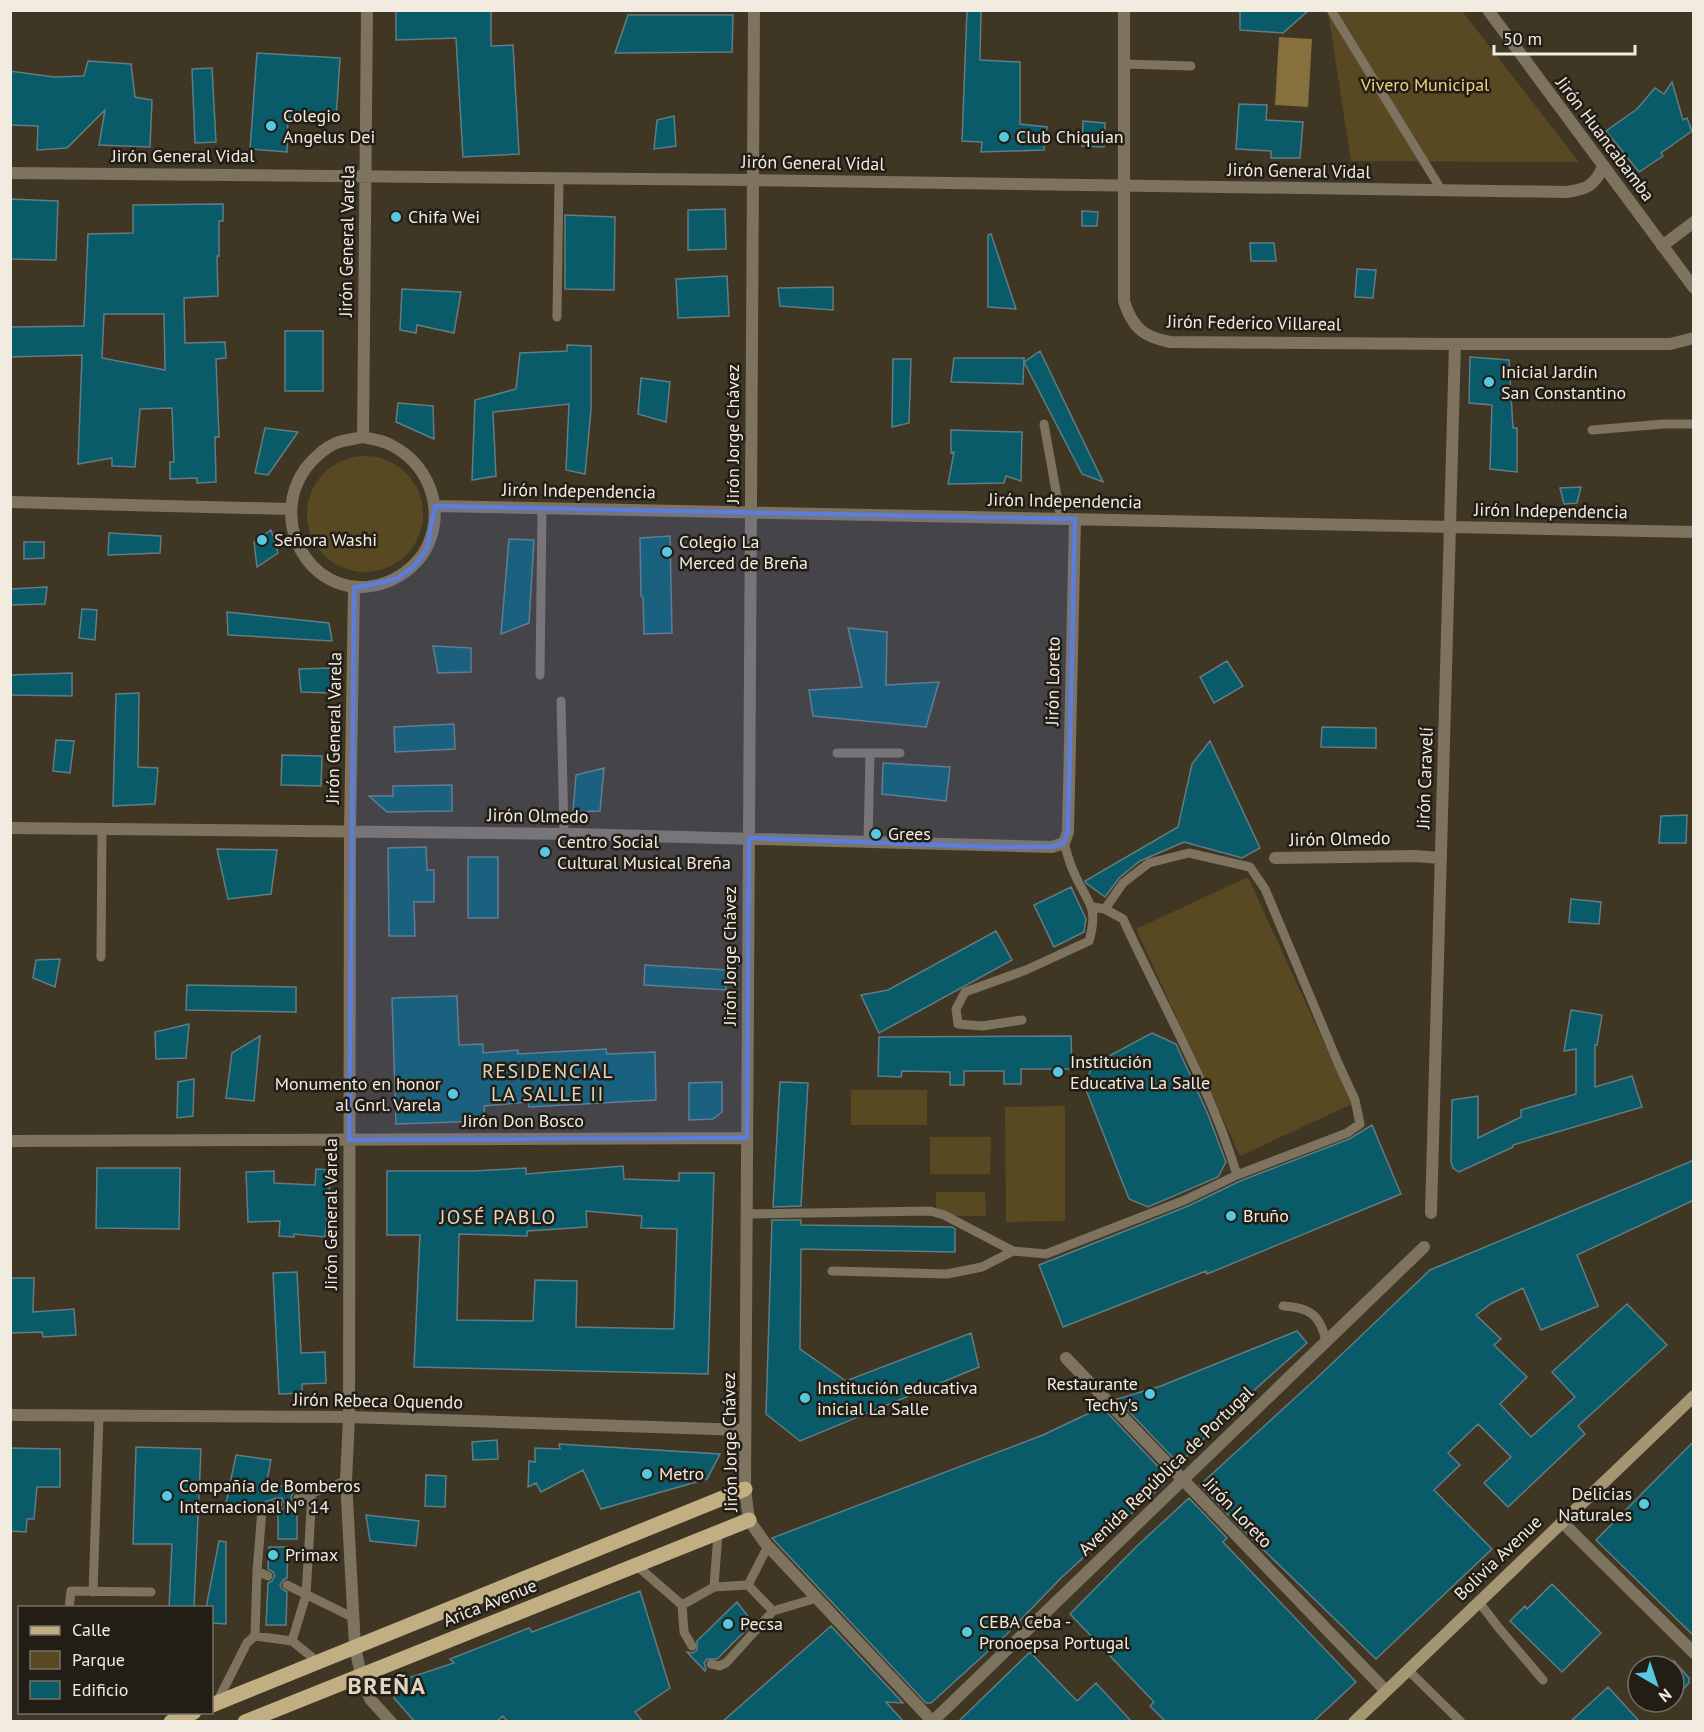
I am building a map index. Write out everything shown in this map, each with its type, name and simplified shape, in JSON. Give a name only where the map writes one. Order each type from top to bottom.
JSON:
[{"type":"main road","name":"Bolivia Avenue","points":[[1354,1722],[1694,1396]]},
{"type":"main road","name":"Arica Avenue","points":[[214,1704],[745,1489]]},
{"type":"main road","name":"Arica Avenue","points":[[245,1722],[749,1520]]},
{"type":"main road","points":[[171,1722],[191,1714]]},
{"type":"street","name":"Jirón General Varela","points":[[363,437],[367,10]]},
{"type":"street","name":"Jirón Jorge Chávez","points":[[754,10],[745,1489],[749,1520],[768,1546],[933,1722]]},
{"type":"street","name":"Jirón Federico Villareal","points":[[1124,10],[1124,301],[1129,317],[1141,331],[1154,339],[1170,342],[1670,344],[1694,338]]},
{"type":"street","name":"Jirón Huancabamba","points":[[1488,10],[1694,288]]},
{"type":"street","name":"Jirón General Vidal","points":[[10,173],[753,180],[1567,192],[1583,190],[1596,181],[1603,167]]},
{"type":"street","points":[[1662,246],[1694,222]]},
{"type":"street","name":"Jirón Caravelí","points":[[1431,1213],[1455,344]]},
{"type":"street","points":[[363,437],[388,443],[411,458],[428,480],[435,506],[434,528],[427,548],[414,566],[396,579],[376,586],[354,588],[333,581],[315,568],[301,551],[292,531],[290,509],[297,482],[313,459],[336,443],[363,437]]},
{"type":"street","points":[[10,501],[290,509]]},
{"type":"street","name":"Jirón Independencia","points":[[435,506],[1694,532]]},
{"type":"street","name":"Jirón Loreto","points":[[1064,843],[1068,832],[1075,519]]},
{"type":"street","name":"Jirón General Varela","points":[[354,588],[350,831],[349,1417],[346,1481],[355,1647],[361,1675],[370,1699],[391,1722]]},
{"type":"street","name":"Jirón Olmedo","points":[[10,828],[564,834],[1052,847],[1064,843]]},
{"type":"street","name":"Jirón Olmedo","points":[[1275,858],[1415,856],[1441,858]]},
{"type":"street","name":"Jirón Don Bosco","points":[[10,1141],[747,1138]]},
{"type":"street","name":"Avenida República de Portugal","points":[[933,1722],[1424,1247]]},
{"type":"street","name":"Jirón Loreto","points":[[1066,1358],[1386,1691]]},
{"type":"street","name":"Jirón Rebeca Oquendo","points":[[10,1416],[349,1417],[746,1430]]},
{"type":"street","points":[[1562,1522],[1694,1653]]},
{"type":"lane","points":[[1331,10],[1442,191]]},
{"type":"lane","points":[[1125,64],[1191,66]]},
{"type":"lane","points":[[557,317],[559,178]]},
{"type":"lane","points":[[1044,424],[1061,519]]},
{"type":"lane","points":[[1592,429],[1694,424]]},
{"type":"lane","points":[[540,675],[542,508]]},
{"type":"lane","points":[[561,701],[564,834]]},
{"type":"lane","points":[[837,753],[900,753]]},
{"type":"lane","points":[[868,842],[870,753]]},
{"type":"lane","points":[[101,957],[102,829]]},
{"type":"lane","points":[[1022,1020],[982,1026],[958,1024],[956,1009],[965,992],[1026,970],[1089,941],[1094,925],[1093,907],[1074,874],[1064,843]]},
{"type":"lane","points":[[747,1214],[930,1211],[944,1215],[1012,1251],[1046,1254],[1185,1200],[1237,1175],[1347,1133],[1360,1124],[1356,1100],[1338,1063],[1265,889],[1250,867],[1189,853],[1149,862],[1123,884],[1105,909]]},
{"type":"lane","points":[[1093,907],[1105,909],[1123,919],[1196,1070],[1228,1146],[1237,1175]]},
{"type":"lane","points":[[832,1271],[947,1274],[982,1267],[1012,1251]]},
{"type":"lane","points":[[1283,1306],[1299,1307],[1313,1314],[1323,1327],[1326,1342]]},
{"type":"lane","points":[[93,1592],[99,1416]]},
{"type":"lane","points":[[297,1498],[346,1481]]},
{"type":"lane","points":[[292,1641],[306,1595],[312,1492]]},
{"type":"lane","points":[[214,1704],[247,1643],[255,1636],[262,1510],[278,1504]]},
{"type":"lane","points":[[714,1587],[718,1533]]},
{"type":"lane","points":[[748,1585],[768,1546]]},
{"type":"lane","points":[[636,1565],[682,1605],[684,1632],[692,1646]]},
{"type":"lane","points":[[257,1571],[268,1576]]},
{"type":"lane","points":[[287,1585],[352,1617]]},
{"type":"lane","points":[[682,1605],[714,1587],[748,1585],[773,1611]]},
{"type":"lane","points":[[69,1606],[70,1591],[151,1592]]},
{"type":"lane","points":[[711,1664],[719,1666],[726,1663],[773,1611],[817,1598]]},
{"type":"lane","points":[[1479,1602],[1497,1627],[1543,1680]]},
{"type":"lane","points":[[255,1636],[292,1641],[318,1662]]},
{"type":"lane","points":[[1408,1670],[1461,1722]]},
{"type":"highlighted area","points":[[435,506],[1075,519],[1068,832],[1064,843],[1052,847],[749,838],[747,1138],[349,1140],[354,588],[396,579],[414,566],[427,548]]},
{"type":"green space","name":"Vivero Municipal","points":[[1328,11],[1462,11],[1579,162],[1351,161]]},
{"type":"green space","points":[[365,456],[387,460],[406,473],[419,492],[423,514],[419,536],[406,555],[387,568],[365,572],[343,568],[324,555],[311,536],[307,514],[311,492],[324,473],[343,460]]},
{"type":"green space","points":[[1248,877],[1352,1104],[1240,1156],[1136,929]]},
{"type":"green space","points":[[851,1090],[927,1090],[927,1125],[851,1125]]},
{"type":"green space","points":[[1065,1106],[1065,1221],[1006,1222],[1005,1107]]},
{"type":"green space","points":[[930,1137],[991,1137],[990,1174],[930,1174]]},
{"type":"green space","points":[[936,1192],[985,1192],[986,1216],[936,1216]]},
{"type":"shaded area","points":[[1279,37],[1312,39],[1308,107],[1275,105]]},
{"type":"building","points":[[396,10],[491,10],[491,46],[513,45],[519,154],[463,157],[456,38],[396,40]]},
{"type":"building","points":[[967,10],[981,10],[980,60],[1020,62],[1020,124],[1047,127],[1044,150],[981,152],[982,142],[962,141]]},
{"type":"building","points":[[1240,10],[1309,10],[1283,33],[1240,30]]},
{"type":"building","points":[[628,15],[733,15],[732,52],[615,53]]},
{"type":"building","points":[[257,53],[340,58],[336,119],[288,117],[287,152],[250,149]]},
{"type":"building","points":[[88,61],[131,64],[135,97],[152,100],[150,147],[99,145],[105,110],[67,148],[37,150],[38,126],[10,125],[10,71],[54,77],[84,76]]},
{"type":"building","points":[[212,68],[216,142],[195,143],[192,69]]},
{"type":"building","points":[[1672,82],[1683,120],[1687,118],[1692,131],[1661,153],[1663,156],[1639,172],[1606,131],[1637,109],[1655,88],[1664,94]]},
{"type":"building","points":[[1239,104],[1267,105],[1266,120],[1303,122],[1300,158],[1271,158],[1271,151],[1236,149]]},
{"type":"building","points":[[674,116],[676,146],[654,149],[657,120]]},
{"type":"building","points":[[1083,121],[1105,123],[1104,147],[1082,146]]},
{"type":"building","points":[[10,199],[58,201],[56,260],[10,259]]},
{"type":"building","points":[[223,204],[223,221],[219,221],[219,256],[217,256],[218,296],[184,298],[185,343],[225,342],[226,358],[216,359],[219,437],[215,437],[216,482],[197,483],[197,478],[170,479],[170,462],[174,462],[172,408],[140,409],[135,467],[112,466],[112,458],[78,464],[82,355],[10,357],[10,327],[84,326],[88,234],[133,233],[133,205]],"holes":[[[104,314],[164,314],[165,370],[102,358]]]},
{"type":"building","points":[[725,209],[726,249],[688,250],[688,210]]},
{"type":"building","points":[[1082,211],[1098,212],[1097,226],[1082,226]]},
{"type":"building","points":[[565,215],[615,217],[614,290],[565,289]]},
{"type":"building","points":[[991,234],[1016,309],[988,307],[988,235]]},
{"type":"building","points":[[1250,243],[1274,243],[1276,261],[1251,261]]},
{"type":"building","points":[[1357,269],[1376,270],[1373,298],[1355,297]]},
{"type":"building","points":[[727,276],[729,316],[678,318],[676,279]]},
{"type":"building","points":[[833,287],[833,310],[780,306],[778,288]]},
{"type":"building","points":[[402,289],[461,292],[454,333],[417,325],[416,333],[400,330]]},
{"type":"building","points":[[285,331],[323,331],[323,391],[285,391]]},
{"type":"building","points":[[567,345],[591,346],[591,410],[585,474],[566,470],[569,404],[493,412],[496,476],[472,480],[475,400],[516,389],[520,353],[567,351]]},
{"type":"building","points":[[1040,351],[1103,482],[1082,474],[1024,362]]},
{"type":"building","points":[[1470,357],[1509,360],[1513,428],[1517,428],[1517,472],[1490,469],[1492,405],[1469,403]]},
{"type":"building","points":[[954,358],[1024,358],[1023,384],[951,382]]},
{"type":"building","points":[[893,359],[911,359],[909,423],[892,427]]},
{"type":"building","points":[[641,378],[670,382],[666,422],[638,414]]},
{"type":"building","points":[[398,403],[433,406],[434,439],[396,422]]},
{"type":"building","points":[[265,428],[298,432],[268,475],[255,473]]},
{"type":"building","points":[[951,430],[1022,432],[1021,481],[1006,476],[1004,483],[948,484],[954,452],[951,453]]},
{"type":"building","points":[[1581,487],[1577,503],[1564,504],[1560,488]]},
{"type":"building","points":[[271,530],[278,553],[257,567],[254,542]]},
{"type":"building","points":[[109,533],[161,536],[160,553],[108,555]]},
{"type":"building","points":[[670,536],[672,633],[644,634],[640,538]]},
{"type":"building","points":[[509,539],[534,540],[529,623],[501,634]]},
{"type":"building","points":[[24,542],[44,542],[44,558],[24,559]]},
{"type":"building","points":[[47,587],[45,604],[10,605],[10,589]]},
{"type":"building","points":[[82,609],[97,610],[95,640],[79,638]]},
{"type":"building","points":[[227,612],[329,623],[332,641],[228,635]]},
{"type":"building","points":[[848,628],[887,632],[886,685],[939,682],[926,727],[813,716],[809,690],[862,687]]},
{"type":"building","points":[[433,646],[471,648],[471,672],[438,673]]},
{"type":"building","points":[[1227,661],[1243,686],[1214,703],[1200,677]]},
{"type":"building","points":[[331,668],[331,693],[301,692],[299,669]]},
{"type":"building","points":[[72,673],[72,696],[10,695],[10,675]]},
{"type":"building","points":[[139,693],[138,767],[158,768],[155,804],[113,806],[116,694]]},
{"type":"building","points":[[454,724],[455,749],[395,752],[394,727]]},
{"type":"building","points":[[1322,727],[1376,728],[1376,748],[1321,747]]},
{"type":"building","points":[[56,740],[74,741],[70,773],[53,771]]},
{"type":"building","points":[[1210,741],[1260,848],[1242,858],[1184,842],[1140,861],[1119,878],[1105,897],[1086,883],[1085,881],[1178,827],[1192,764]]},
{"type":"building","points":[[282,755],[322,756],[321,786],[281,785]]},
{"type":"building","points":[[883,763],[950,767],[946,801],[882,794]]},
{"type":"building","points":[[604,768],[600,811],[573,812],[576,775]]},
{"type":"building","points":[[452,785],[452,811],[387,812],[369,796],[393,796],[393,786]]},
{"type":"building","points":[[1687,815],[1686,843],[1659,843],[1661,816]]},
{"type":"building","points":[[426,847],[427,870],[434,870],[434,902],[414,902],[415,936],[389,936],[388,848]]},
{"type":"building","points":[[217,849],[277,850],[271,894],[228,899]]},
{"type":"building","points":[[468,857],[498,857],[498,918],[468,918]]},
{"type":"building","points":[[1071,887],[1086,919],[1084,932],[1054,947],[1034,905]]},
{"type":"building","points":[[1571,899],[1601,902],[1599,924],[1569,922]]},
{"type":"building","points":[[996,931],[1012,960],[879,1033],[861,995],[888,990]]},
{"type":"building","points":[[60,959],[55,987],[33,978],[36,960]]},
{"type":"building","points":[[645,965],[727,970],[726,990],[644,985]]},
{"type":"building","points":[[187,985],[296,987],[296,1012],[186,1010]]},
{"type":"building","points":[[457,996],[459,1045],[483,1044],[483,1053],[518,1050],[518,1054],[606,1049],[607,1054],[655,1052],[656,1100],[529,1107],[528,1102],[484,1106],[485,1121],[396,1124],[392,998]]},
{"type":"building","points":[[1571,1010],[1602,1015],[1597,1045],[1595,1045],[1595,1087],[1632,1076],[1642,1107],[1513,1145],[1459,1172],[1453,1168],[1451,1162],[1452,1100],[1478,1096],[1478,1138],[1521,1117],[1521,1110],[1576,1094],[1576,1049],[1564,1051]]},
{"type":"building","points":[[189,1024],[186,1058],[156,1059],[155,1032]]},
{"type":"building","points":[[1152,1033],[1176,1044],[1207,1112],[1226,1162],[1218,1177],[1148,1207],[1129,1199],[1085,1087],[1092,1065]]},
{"type":"building","points":[[260,1036],[254,1101],[226,1098],[232,1053]]},
{"type":"building","points":[[1071,1036],[1072,1069],[1021,1069],[1021,1084],[1004,1084],[1004,1071],[964,1071],[964,1085],[950,1085],[950,1072],[902,1071],[901,1077],[878,1076],[879,1037]]},
{"type":"building","points":[[194,1079],[193,1116],[177,1118],[178,1082]]},
{"type":"building","points":[[722,1082],[722,1112],[713,1119],[689,1120],[689,1083]]},
{"type":"building","points":[[780,1082],[808,1083],[801,1206],[773,1207]]},
{"type":"building","points":[[1372,1125],[1401,1194],[1207,1274],[1206,1271],[1063,1327],[1039,1265],[1188,1206],[1240,1181],[1349,1139]]},
{"type":"building","points":[[1694,1160],[1694,1200],[1577,1255],[1598,1306],[1541,1330],[1523,1288],[1492,1303],[1476,1315],[1501,1339],[1494,1345],[1527,1377],[1500,1404],[1531,1437],[1575,1397],[1552,1372],[1627,1304],[1667,1345],[1578,1426],[1585,1434],[1508,1507],[1484,1483],[1511,1457],[1478,1424],[1448,1453],[1460,1465],[1434,1490],[1492,1549],[1376,1659],[1200,1485],[1430,1270]]},
{"type":"building","points":[[623,1166],[624,1179],[679,1181],[679,1173],[714,1173],[708,1374],[414,1367],[420,1235],[387,1235],[387,1171],[473,1171],[526,1168],[526,1174]],"holes":[[[586,1211],[642,1216],[641,1228],[677,1229],[674,1329],[576,1327],[577,1281],[535,1280],[533,1321],[457,1320],[459,1234],[527,1236],[527,1231],[587,1227]]]},
{"type":"building","points":[[97,1168],[180,1168],[179,1229],[96,1228]]},
{"type":"building","points":[[316,1169],[331,1170],[325,1237],[294,1234],[294,1237],[279,1236],[280,1221],[248,1222],[246,1172],[274,1171],[274,1183],[315,1185]]},
{"type":"building","points":[[772,1220],[801,1220],[801,1225],[952,1227],[955,1229],[955,1252],[801,1249],[800,1349],[846,1381],[971,1333],[979,1367],[800,1441],[766,1414]]},
{"type":"building","points":[[297,1272],[301,1353],[325,1352],[326,1383],[302,1384],[302,1393],[279,1394],[273,1273]]},
{"type":"building","points":[[10,1278],[34,1278],[33,1312],[74,1309],[76,1335],[43,1337],[42,1332],[10,1333]]},
{"type":"building","points":[[1297,1331],[1307,1343],[1231,1411],[1179,1464],[1117,1399],[1161,1386]]},
{"type":"building","points":[[1102,1407],[1167,1476],[1163,1480],[1165,1483],[1061,1578],[1006,1635],[931,1703],[926,1703],[772,1538],[1043,1435]]},
{"type":"building","points":[[497,1440],[498,1459],[473,1460],[472,1442]]},
{"type":"building","points":[[1694,1441],[1694,1636],[1596,1540]]},
{"type":"building","name":"Metro","points":[[559,1444],[720,1454],[707,1479],[601,1509],[583,1470],[541,1492],[536,1483],[528,1487],[529,1461],[535,1462],[535,1448],[560,1449]]},
{"type":"building","name":"Compañía de Bomberos Internacional Nº 14","points":[[136,1447],[201,1449],[194,1606],[169,1606],[172,1544],[133,1544]]},
{"type":"building","points":[[10,1448],[60,1449],[60,1487],[37,1487],[34,1519],[27,1519],[26,1532],[10,1531]]},
{"type":"building","points":[[236,1455],[271,1460],[266,1486],[298,1486],[298,1491],[291,1497],[293,1503],[297,1505],[297,1539],[278,1539],[278,1511],[285,1505],[282,1498],[276,1498],[256,1507],[226,1503]]},
{"type":"building","points":[[426,1475],[446,1476],[445,1507],[425,1506]]},
{"type":"building","points":[[1189,1498],[1227,1538],[1223,1542],[1356,1682],[1313,1722],[1166,1722],[1150,1706],[1154,1702],[1070,1614],[1136,1547]]},
{"type":"building","points":[[366,1515],[419,1521],[416,1546],[370,1541]]},
{"type":"building","points":[[219,1541],[226,1542],[226,1624],[213,1623],[213,1606],[206,1606]]},
{"type":"building","points":[[269,1547],[288,1547],[287,1578],[280,1585],[287,1592],[286,1625],[266,1625],[268,1583],[275,1576],[268,1569]]},
{"type":"building","points":[[1552,1584],[1601,1633],[1562,1672],[1510,1621],[1525,1606],[1527,1609]]},
{"type":"building","points":[[640,1591],[670,1688],[635,1712],[643,1722],[508,1722],[503,1716],[496,1722],[415,1722],[394,1698],[399,1681],[454,1663],[450,1659],[529,1628],[532,1632]]},
{"type":"building","points":[[737,1602],[753,1623],[717,1659],[707,1659],[704,1663],[705,1671],[687,1652],[693,1653],[697,1650],[697,1641]]},
{"type":"building","points":[[831,1626],[903,1703],[886,1702],[904,1722],[722,1722]]},
{"type":"building","points":[[1030,1652],[1077,1701],[1096,1683],[1132,1722],[958,1722]]},
{"type":"building","points":[[1686,1675],[1689,1678],[1686,1686]]},
{"type":"building","points":[[1608,1687],[1626,1707],[1626,1714],[1633,1714],[1640,1722],[1570,1722]]},
{"type":"place","name":"Colegio Angelus Dei","points":[[271,126]]},
{"type":"place","name":"Club Chiquian","points":[[1004,137]]},
{"type":"place","name":"Chifa Wei","points":[[396,217]]},
{"type":"place","name":"Inicial Jardín San Constantino","points":[[1489,382]]},
{"type":"place","name":"Señora Washi","points":[[262,540]]},
{"type":"place","name":"Colegio La Merced de Breña","points":[[667,552]]},
{"type":"place","name":"Grees","points":[[876,834]]},
{"type":"place","name":"Centro Social Cultural Musical Breña","points":[[545,852]]},
{"type":"place","name":"Institución Educativa La Salle","points":[[1058,1072]]},
{"type":"place","name":"Monumento en honor al Gnrl. Varela","points":[[453,1094]]},
{"type":"place","name":"Bruño","points":[[1231,1216]]},
{"type":"place","name":"Restaurante Techy's","points":[[1150,1394]]},
{"type":"place","name":"Institución educativa inicial La Salle","points":[[805,1398]]},
{"type":"place","name":"Metro","points":[[647,1474]]},
{"type":"place","name":"Compañía de Bomberos Internacional Nº 14","points":[[167,1496]]},
{"type":"place","name":"Delicias Naturales","points":[[1644,1504]]},
{"type":"place","name":"Primax","points":[[273,1555]]},
{"type":"place","name":"Pecsa","points":[[728,1624]]},
{"type":"place","name":"CEBA Ceba - Pronoepsa Portugal","points":[[967,1632]]},
{"type":"district","name":"RESIDENCIAL LA SALLE II","points":[[548,1082]]},
{"type":"district","name":"JOSÉ PABLO","points":[[498,1217]]},
{"type":"district","name":"BREÑA","points":[[387,1686]]}]
